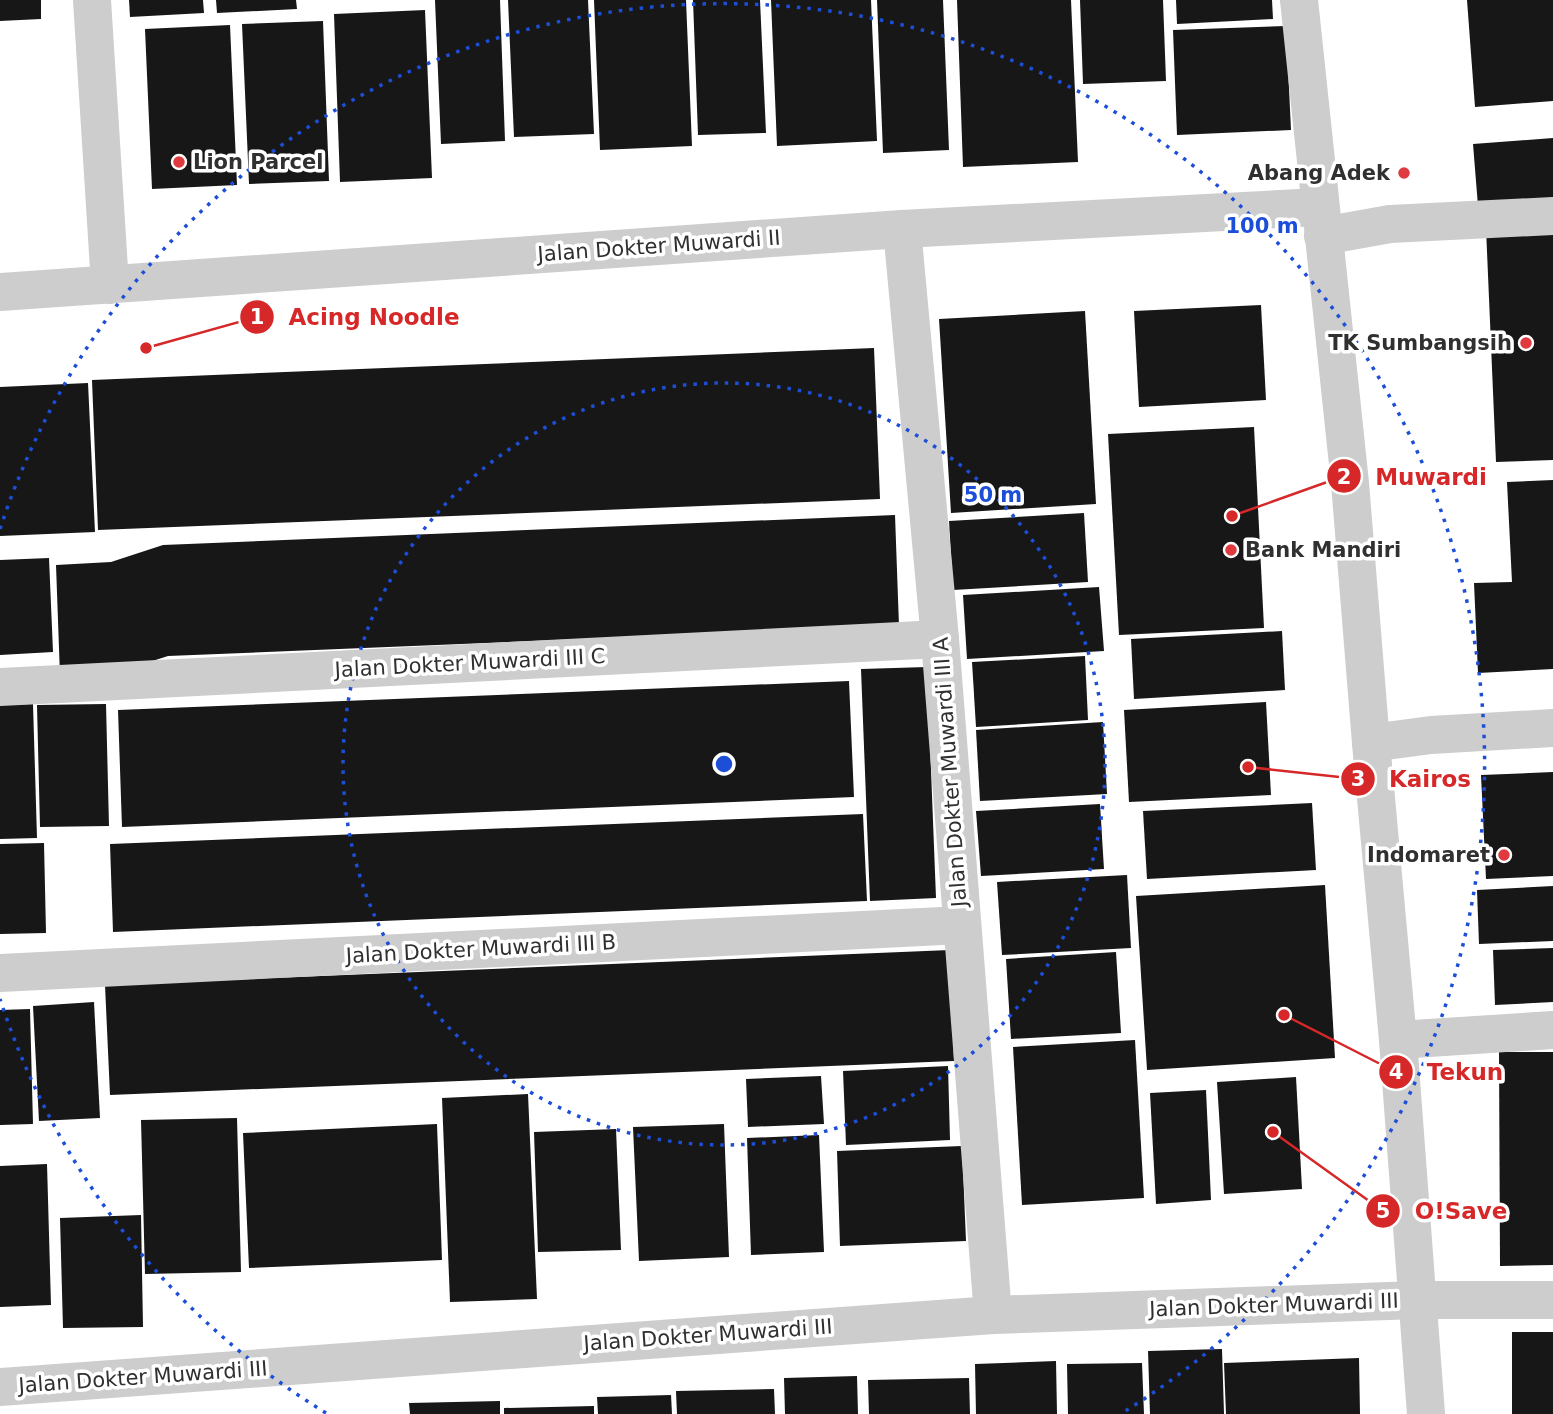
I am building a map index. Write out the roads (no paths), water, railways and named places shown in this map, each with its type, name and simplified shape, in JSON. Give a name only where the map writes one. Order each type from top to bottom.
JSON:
[{"type":"street","points":[[92,0],[110,285]]},
{"type":"street","points":[[1299,0],[1350,483],[1398,1040],[1426,1414]]},
{"type":"street","name":"Jalan Dokter Muwardi II","points":[[0,292],[902,229],[1321,221],[1390,224],[1553,216]]},
{"type":"street","name":"Jalan Dokter Muwardi III A","points":[[902,229],[940,639],[993,1315]]},
{"type":"street","name":"Jalan Dokter Muwardi III C","points":[[0,687],[940,639]]},
{"type":"street","points":[[1371,743],[1431,735],[1553,728]]},
{"type":"street","name":"Jalan Dokter Muwardi III B","points":[[0,973],[962,925]]},
{"type":"street","points":[[1398,1040],[1553,1030]]},
{"type":"street","name":"Jalan Dokter Muwardi III","points":[[0,1387],[993,1315],[1417,1300],[1553,1300]]},
{"type":"place","name":"Lion Parcel","points":[[179,162]]},
{"type":"place","name":"Abang Adek","points":[[1404,173]]},
{"type":"place","name":"TK Sumbangsih","points":[[1526,343]]},
{"type":"place","name":"Acing Noodle","points":[[146,348]]},
{"type":"place","name":"Muwardi","points":[[1232,516]]},
{"type":"place","name":"Bank Mandiri","points":[[1231,550]]},
{"type":"place","name":"Kairos","points":[[1248,767]]},
{"type":"place","name":"Indomaret","points":[[1504,855]]},
{"type":"place","name":"Tekun","points":[[1284,1015]]},
{"type":"place","name":"O!Save","points":[[1273,1132]]}]
